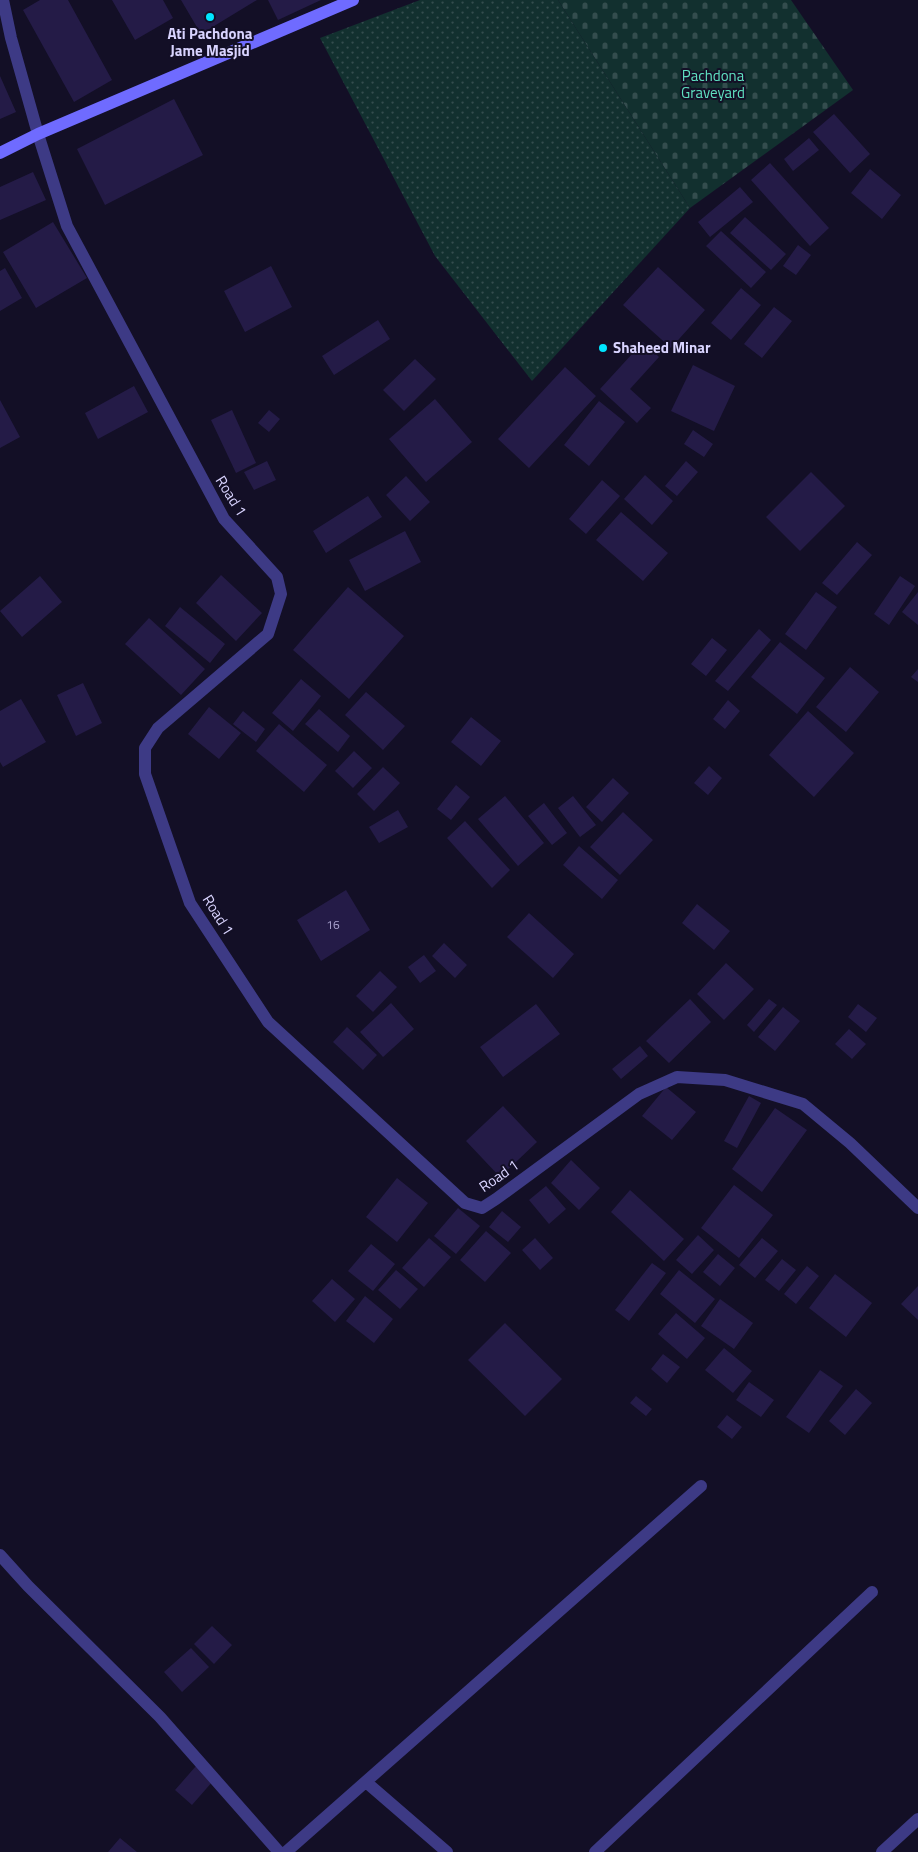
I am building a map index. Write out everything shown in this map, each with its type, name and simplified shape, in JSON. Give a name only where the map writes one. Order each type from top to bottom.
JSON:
[{"type":"main road","points":[[0,153],[38,134],[353,0]]},
{"type":"street","points":[[3,0],[11,38],[38,134]]},
{"type":"street","name":"Road 1","points":[[38,134],[67,226],[179,437],[224,519],[277,577],[281,594],[268,634],[158,728],[145,748],[145,774],[190,904],[268,1022],[465,1203],[482,1208],[496,1200],[639,1094],[676,1077],[725,1080],[803,1104],[850,1144],[918,1208]]},
{"type":"street","points":[[286,1852],[702,1486]]},
{"type":"street","points":[[0,1555],[28,1586],[160,1717],[279,1852]]},
{"type":"street","points":[[595,1852],[872,1592]]},
{"type":"street","points":[[366,1782],[447,1852]]},
{"type":"street","points":[[882,1852],[918,1819]]},
{"type":"green space","points":[[420,0],[558,0],[690,208],[532,381],[435,256],[320,38]]},
{"type":"green space","name":"Pachdona Graveyard","points":[[558,0],[791,0],[853,90],[690,208]]},
{"type":"building","points":[[40,0],[68,0],[112,80],[74,102],[23,10]]},
{"type":"building","points":[[112,0],[163,0],[173,18],[135,40]]},
{"type":"building","name":"Ati Pachdona Jame Masjid","points":[[181,0],[257,0],[201,34]]},
{"type":"building","points":[[268,0],[321,0],[278,20]]},
{"type":"building","points":[[0,76],[16,112],[0,119]]},
{"type":"building","points":[[174,99],[203,155],[105,205],[77,149]]},
{"type":"building","points":[[834,114],[870,154],[850,173],[813,132]]},
{"type":"building","points":[[809,138],[819,150],[793,171],[784,159]]},
{"type":"building","points":[[770,163],[829,228],[810,246],[751,180]]},
{"type":"building","points":[[870,169],[901,195],[882,219],[851,193]]},
{"type":"building","points":[[33,172],[46,200],[0,220],[0,187]]},
{"type":"building","points":[[740,187],[753,202],[710,237],[698,222]]},
{"type":"building","points":[[745,217],[786,254],[771,270],[730,233]]},
{"type":"building","points":[[53,222],[87,278],[36,308],[3,252]]},
{"type":"building","points":[[721,231],[766,272],[751,288],[706,246]]},
{"type":"building","points":[[798,245],[811,255],[796,275],[783,266]]},
{"type":"building","points":[[271,266],[292,307],[245,332],[224,291]]},
{"type":"building","points":[[658,267],[705,310],[671,348],[623,305]]},
{"type":"building","points":[[5,268],[22,298],[0,311],[0,271]]},
{"type":"building","points":[[741,288],[761,305],[731,340],[711,323]]},
{"type":"building","points":[[774,307],[792,321],[762,358],[744,344]]},
{"type":"building","points":[[378,320],[390,339],[334,375],[322,356]]},
{"type":"building","points":[[643,342],[659,357],[630,389],[651,408],[637,423],[600,389]]},
{"type":"building","points":[[415,359],[436,379],[404,411],[383,390]]},
{"type":"building","points":[[693,365],[735,386],[714,431],[671,411]]},
{"type":"building","points":[[565,367],[596,396],[529,468],[498,439]]},
{"type":"building","points":[[134,386],[148,412],[98,439],[85,413]]},
{"type":"building","points":[[435,399],[472,442],[426,482],[389,439]]},
{"type":"building","points":[[0,400],[20,437],[0,448]]},
{"type":"building","points":[[599,401],[625,422],[589,466],[564,445]]},
{"type":"building","points":[[232,410],[256,463],[236,473],[211,420]]},
{"type":"building","points":[[269,410],[280,419],[269,432],[258,423]]},
{"type":"building","points":[[693,430],[713,444],[704,457],[684,444]]},
{"type":"building","points":[[267,461],[276,480],[254,490],[244,472]]},
{"type":"building","points":[[686,461],[698,472],[677,496],[665,486]]},
{"type":"building","points":[[811,472],[845,506],[800,551],[766,517]]},
{"type":"building","points":[[645,475],[673,501],[652,525],[624,499]]},
{"type":"building","points":[[406,476],[430,502],[410,521],[386,495]]},
{"type":"building","points":[[602,480],[620,496],[586,534],[569,519]]},
{"type":"building","points":[[368,496],[382,517],[326,553],[313,531]]},
{"type":"building","points":[[621,512],[668,553],[643,581],[596,540]]},
{"type":"building","points":[[405,531],[421,562],[365,591],[349,560]]},
{"type":"building","points":[[857,542],[872,555],[837,595],[822,583]]},
{"type":"building","points":[[221,575],[262,613],[236,641],[196,603]]},
{"type":"building","points":[[40,576],[62,602],[22,637],[0,611]]},
{"type":"building","points":[[900,576],[915,586],[889,625],[874,614]]},
{"type":"building","points":[[348,587],[404,636],[349,699],[293,650]]},
{"type":"building","points":[[816,592],[837,607],[806,650],[785,634]]},
{"type":"building","points":[[918,592],[918,625],[902,612]]},
{"type":"building","points":[[180,607],[225,644],[210,663],[165,626]]},
{"type":"building","points":[[149,618],[205,669],[181,695],[125,644]]},
{"type":"building","points":[[759,629],[771,640],[728,691],[715,681]]},
{"type":"building","points":[[712,638],[727,650],[706,676],[691,664]]},
{"type":"building","points":[[780,642],[825,678],[797,714],[751,677]]},
{"type":"building","points":[[850,667],[879,692],[846,732],[816,707]]},
{"type":"building","points":[[918,669],[918,682],[911,677]]},
{"type":"building","points":[[301,679],[321,696],[293,731],[272,713]]},
{"type":"building","points":[[83,683],[102,723],[76,736],[57,695]]},
{"type":"building","points":[[366,692],[405,726],[383,750],[345,715]]},
{"type":"building","points":[[21,699],[46,742],[3,767],[0,762],[0,711]]},
{"type":"building","points":[[728,700],[740,711],[725,729],[713,719]]},
{"type":"building","points":[[209,707],[241,733],[219,759],[188,734]]},
{"type":"building","points":[[319,709],[350,736],[338,752],[305,724]]},
{"type":"building","points":[[243,711],[265,729],[256,742],[233,724]]},
{"type":"building","points":[[808,711],[854,753],[814,797],[769,755]]},
{"type":"building","points":[[471,717],[501,741],[481,766],[451,742]]},
{"type":"building","points":[[279,724],[327,765],[304,792],[256,751]]},
{"type":"building","points":[[354,751],[372,768],[353,788],[335,771]]},
{"type":"building","points":[[709,766],[722,778],[708,795],[694,783]]},
{"type":"building","points":[[383,767],[400,783],[374,811],[357,794]]},
{"type":"building","points":[[613,778],[629,793],[602,822],[586,807]]},
{"type":"building","points":[[456,785],[470,797],[451,820],[437,809]]},
{"type":"building","points":[[505,796],[544,843],[518,866],[478,819]]},
{"type":"building","points":[[573,796],[596,825],[580,837],[558,808]]},
{"type":"building","points":[[544,803],[567,833],[552,845],[528,816]]},
{"type":"building","points":[[398,810],[408,827],[379,843],[369,827]]},
{"type":"building","points":[[623,812],[653,840],[620,875],[590,847]]},
{"type":"building","points":[[465,821],[510,870],[492,888],[447,838]]},
{"type":"building","points":[[579,846],[618,880],[602,899],[563,865]]},
{"type":"building","points":[[346,890],[370,930],[321,961],[297,920]]},
{"type":"building","points":[[697,904],[730,931],[714,950],[682,923]]},
{"type":"building","points":[[529,913],[574,954],[553,978],[507,937]]},
{"type":"building","points":[[444,943],[467,965],[455,978],[432,956]]},
{"type":"building","points":[[424,955],[436,971],[420,983],[408,967]]},
{"type":"building","points":[[726,963],[754,989],[724,1020],[697,994]]},
{"type":"building","points":[[380,971],[397,987],[373,1012],[356,996]]},
{"type":"building","points":[[690,999],[711,1022],[669,1063],[646,1041]]},
{"type":"building","points":[[769,999],[777,1005],[754,1032],[747,1025]]},
{"type":"building","points":[[391,1003],[414,1029],[383,1057],[360,1032]]},
{"type":"building","points":[[536,1004],[560,1034],[503,1077],[480,1047]]},
{"type":"building","points":[[858,1004],[877,1018],[866,1032],[848,1017]]},
{"type":"building","points":[[783,1007],[800,1021],[775,1051],[758,1037]]},
{"type":"building","points":[[347,1027],[377,1055],[363,1070],[333,1042]]},
{"type":"building","points":[[849,1029],[866,1044],[852,1059],[835,1044]]},
{"type":"building","points":[[640,1046],[648,1056],[621,1079],[612,1069]]},
{"type":"building","points":[[666,1087],[696,1112],[672,1140],[642,1116]]},
{"type":"building","points":[[749,1096],[761,1103],[737,1148],[724,1141]]},
{"type":"building","points":[[503,1106],[537,1142],[500,1177],[466,1141]]},
{"type":"building","points":[[775,1108],[807,1130],[762,1192],[732,1169]]},
{"type":"building","points":[[571,1160],[600,1188],[579,1210],[551,1183]]},
{"type":"building","points":[[397,1178],[428,1203],[397,1242],[366,1217]]},
{"type":"building","points":[[734,1185],[773,1215],[739,1258],[701,1228]]},
{"type":"building","points":[[546,1186],[566,1209],[549,1224],[529,1200]]},
{"type":"building","points":[[630,1190],[684,1239],[664,1261],[611,1212]]},
{"type":"building","points":[[458,1208],[480,1226],[456,1254],[434,1236]]},
{"type":"building","points":[[502,1211],[521,1227],[508,1242],[489,1227]]},
{"type":"building","points":[[486,1231],[511,1253],[485,1282],[460,1260]]},
{"type":"building","points":[[698,1235],[714,1250],[692,1274],[676,1260]]},
{"type":"building","points":[[429,1238],[451,1257],[424,1287],[402,1268]]},
{"type":"building","points":[[535,1238],[553,1258],[540,1270],[522,1250]]},
{"type":"building","points":[[762,1238],[778,1251],[755,1278],[739,1265]]},
{"type":"building","points":[[371,1244],[395,1264],[373,1291],[348,1271]]},
{"type":"building","points":[[718,1254],[735,1268],[720,1286],[703,1272]]},
{"type":"building","points":[[782,1259],[796,1270],[779,1291],[765,1280]]},
{"type":"building","points":[[652,1263],[666,1273],[629,1321],[615,1310]]},
{"type":"building","points":[[807,1266],[819,1276],[796,1304],[784,1294]]},
{"type":"building","points":[[396,1270],[418,1289],[400,1309],[378,1290]]},
{"type":"building","points":[[679,1270],[715,1299],[695,1323],[660,1294]]},
{"type":"building","points":[[835,1274],[872,1303],[846,1337],[809,1308]]},
{"type":"building","points":[[332,1279],[355,1299],[335,1322],[312,1301]]},
{"type":"building","points":[[918,1286],[918,1320],[901,1304]]},
{"type":"building","points":[[365,1296],[393,1319],[374,1343],[346,1321]]},
{"type":"building","points":[[720,1299],[753,1323],[734,1349],[701,1326]]},
{"type":"building","points":[[676,1313],[705,1338],[687,1359],[658,1334]]},
{"type":"building","points":[[505,1323],[562,1379],[525,1416],[468,1360]]},
{"type":"building","points":[[724,1348],[752,1371],[733,1393],[705,1370]]},
{"type":"building","points":[[663,1354],[680,1367],[667,1383],[651,1369]]},
{"type":"building","points":[[820,1370],[843,1386],[809,1433],[786,1417]]},
{"type":"building","points":[[749,1382],[774,1400],[761,1417],[736,1400]]},
{"type":"building","points":[[856,1389],[872,1403],[845,1435],[829,1421]]},
{"type":"building","points":[[636,1396],[652,1409],[646,1416],[630,1403]]},
{"type":"building","points":[[727,1415],[742,1427],[732,1439],[717,1427]]},
{"type":"building","points":[[212,1626],[232,1645],[214,1664],[194,1644]]},
{"type":"building","points":[[191,1648],[209,1667],[182,1692],[164,1672]]},
{"type":"building","points":[[196,1766],[213,1781],[192,1805],[175,1790]]},
{"type":"building","points":[[120,1838],[137,1852],[108,1852]]},
{"type":"place","name":"Ati Pachdona Jame Masjid","points":[[210,17]]},
{"type":"place","name":"Shaheed Minar","points":[[603,348]]}]
